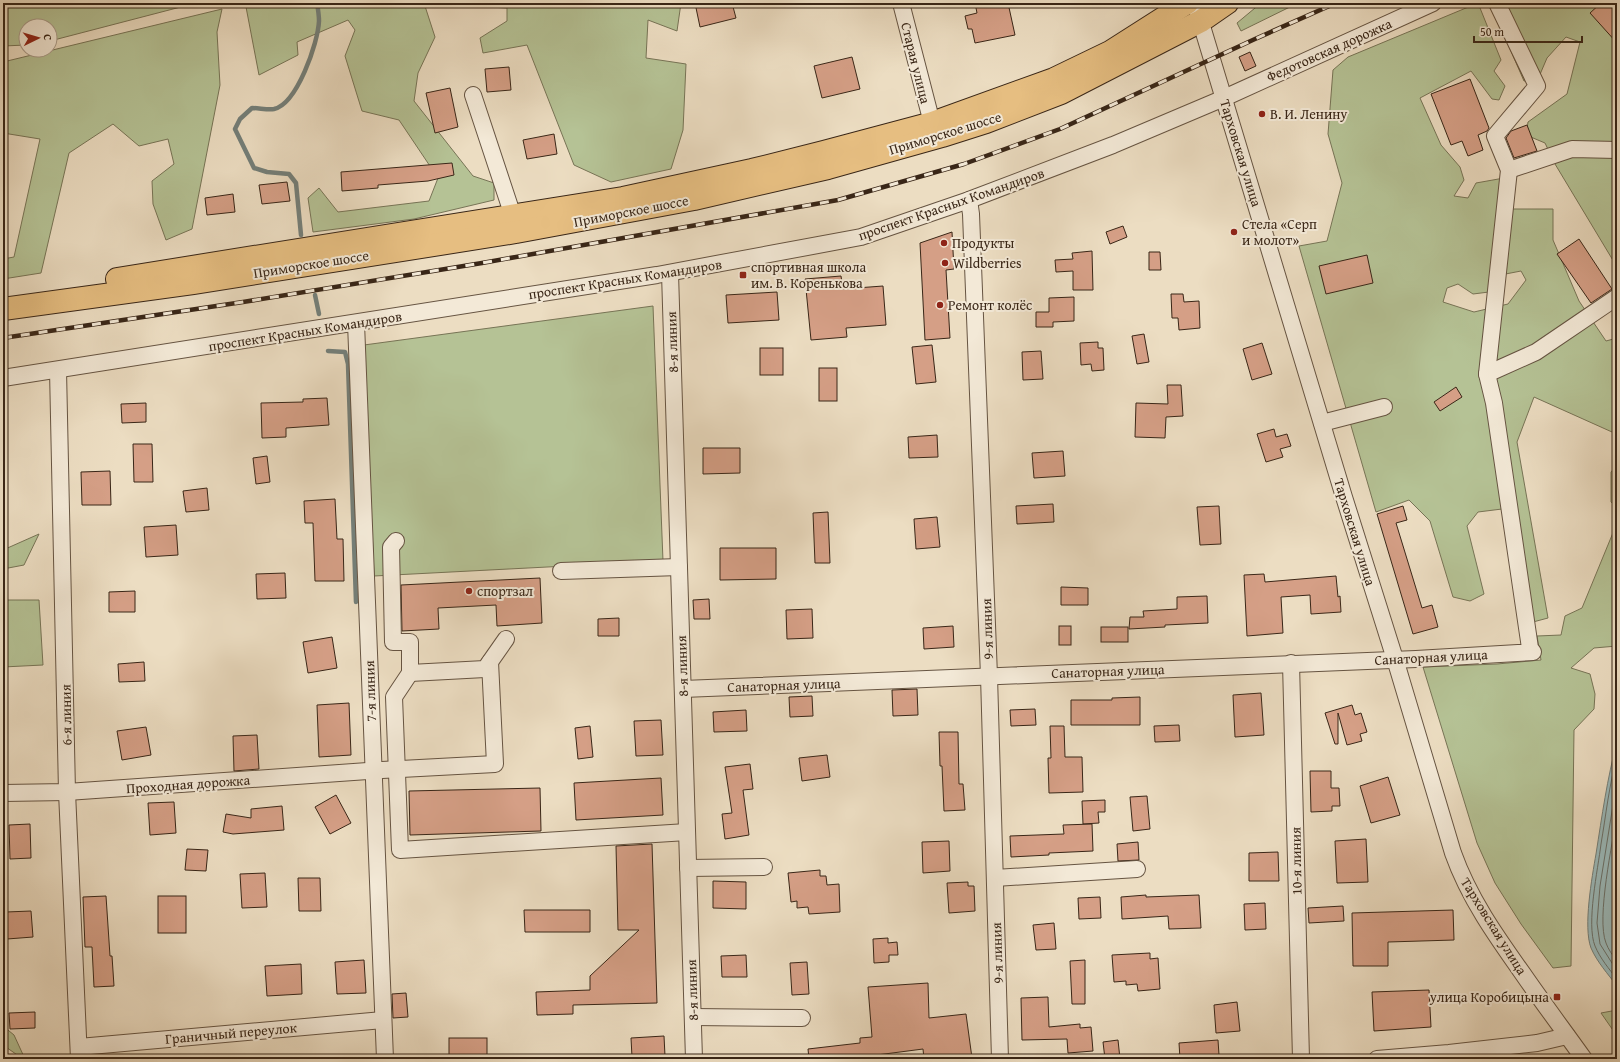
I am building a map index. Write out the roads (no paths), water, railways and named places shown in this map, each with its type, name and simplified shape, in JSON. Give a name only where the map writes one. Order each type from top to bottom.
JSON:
[{"type":"highway","name":"Приморское шоссе","points":[[3,295],[50,290],[623,198],[752,170],[932,123],[1054,79],[1110,52],[1187,3]]},
{"type":"highway","name":"Приморское шоссе","points":[[3,309],[185,284],[516,232],[694,199],[806,173],[942,136],[986,122],[1061,93],[1198,12],[1227,3]]},
{"type":"street","name":"Старая улица","points":[[901,3],[932,123]]},
{"type":"street","name":"Федотовская дорожка","points":[[1224,98],[1433,3]]},
{"type":"street","points":[[1487,374],[1509,170],[1495,136],[1537,86],[1497,3]]},
{"type":"street","name":"Тарховская улица","points":[[1198,12],[1451,846],[1462,877],[1501,943],[1584,1059]]},
{"type":"street","points":[[473,95],[513,216]]},
{"type":"street","name":"проспект Красных Командиров","points":[[3,378],[670,272],[861,237],[969,200],[1113,145],[1224,98]]},
{"type":"street","points":[[1509,170],[1572,149],[1617,150]]},
{"type":"street","name":"9-я линия","points":[[969,200],[971,214],[989,676],[1000,1059]]},
{"type":"street","name":"8-я линия","points":[[670,272],[694,1059]]},
{"type":"street","points":[[1487,374],[1536,352],[1617,297]]},
{"type":"street","name":"7-я линия","points":[[356,323],[385,1059]]},
{"type":"street","name":"6-я линия","points":[[58,370],[67,792],[79,1053]]},
{"type":"street","name":"Санаторная улица","points":[[683,689],[1533,652],[1530,648],[1494,403],[1487,374]]},
{"type":"street","points":[[1322,423],[1384,407]]},
{"type":"street","points":[[396,541],[391,547],[393,642],[410,642],[410,673],[394,697],[400,850],[687,832]]},
{"type":"street","points":[[561,571],[679,567]]},
{"type":"street","points":[[410,673],[485,669],[506,639]]},
{"type":"street","name":"Проходная дорожка","points":[[3,793],[67,792],[397,769],[495,764],[490,662]]},
{"type":"street","name":"10-я линия","points":[[1291,663],[1301,1059]]},
{"type":"street","points":[[688,868],[764,867]]},
{"type":"street","points":[[994,878],[1137,869]]},
{"type":"street","points":[[693,1017],[802,1018]]},
{"type":"street","name":"Граничный переулок","points":[[79,1053],[383,1020]]},
{"type":"street","points":[[1377,1059],[1448,1056],[1537,1043],[1567,1036]]},
{"type":"water","points":[[1617,742],[1617,986],[1593,953],[1589,939],[1588,915],[1592,875],[1613,756]]},
{"type":"waterway","points":[[301,235],[296,183],[289,174],[267,172],[254,168],[235,129],[240,119],[252,108],[274,109],[282,105],[291,96],[305,71],[315,43],[319,19],[317,3]]},
{"type":"waterway","points":[[315,295],[319,314]]},
{"type":"waterway","points":[[328,351],[345,352],[348,364],[356,602]]},
{"type":"railway","points":[[3,338],[243,302],[482,263],[838,200],[964,164],[1060,129],[1336,3]]},
{"type":"place","name":"В. И. Ленину","points":[[1262,114]]},
{"type":"place","name":"Стела «Серп и молот»","points":[[1234,232]]},
{"type":"place","name":"Продукты","points":[[944,243]]},
{"type":"place","name":"Wildberries","points":[[945,263]]},
{"type":"place","name":"спортивная школа им. В. Коренькова","points":[[743,275]]},
{"type":"place","name":"Ремонт колёс","points":[[940,305]]},
{"type":"place","name":"спортзал","points":[[469,591]]},
{"type":"place","name":"улица Коробицына","points":[[1557,997]]}]
